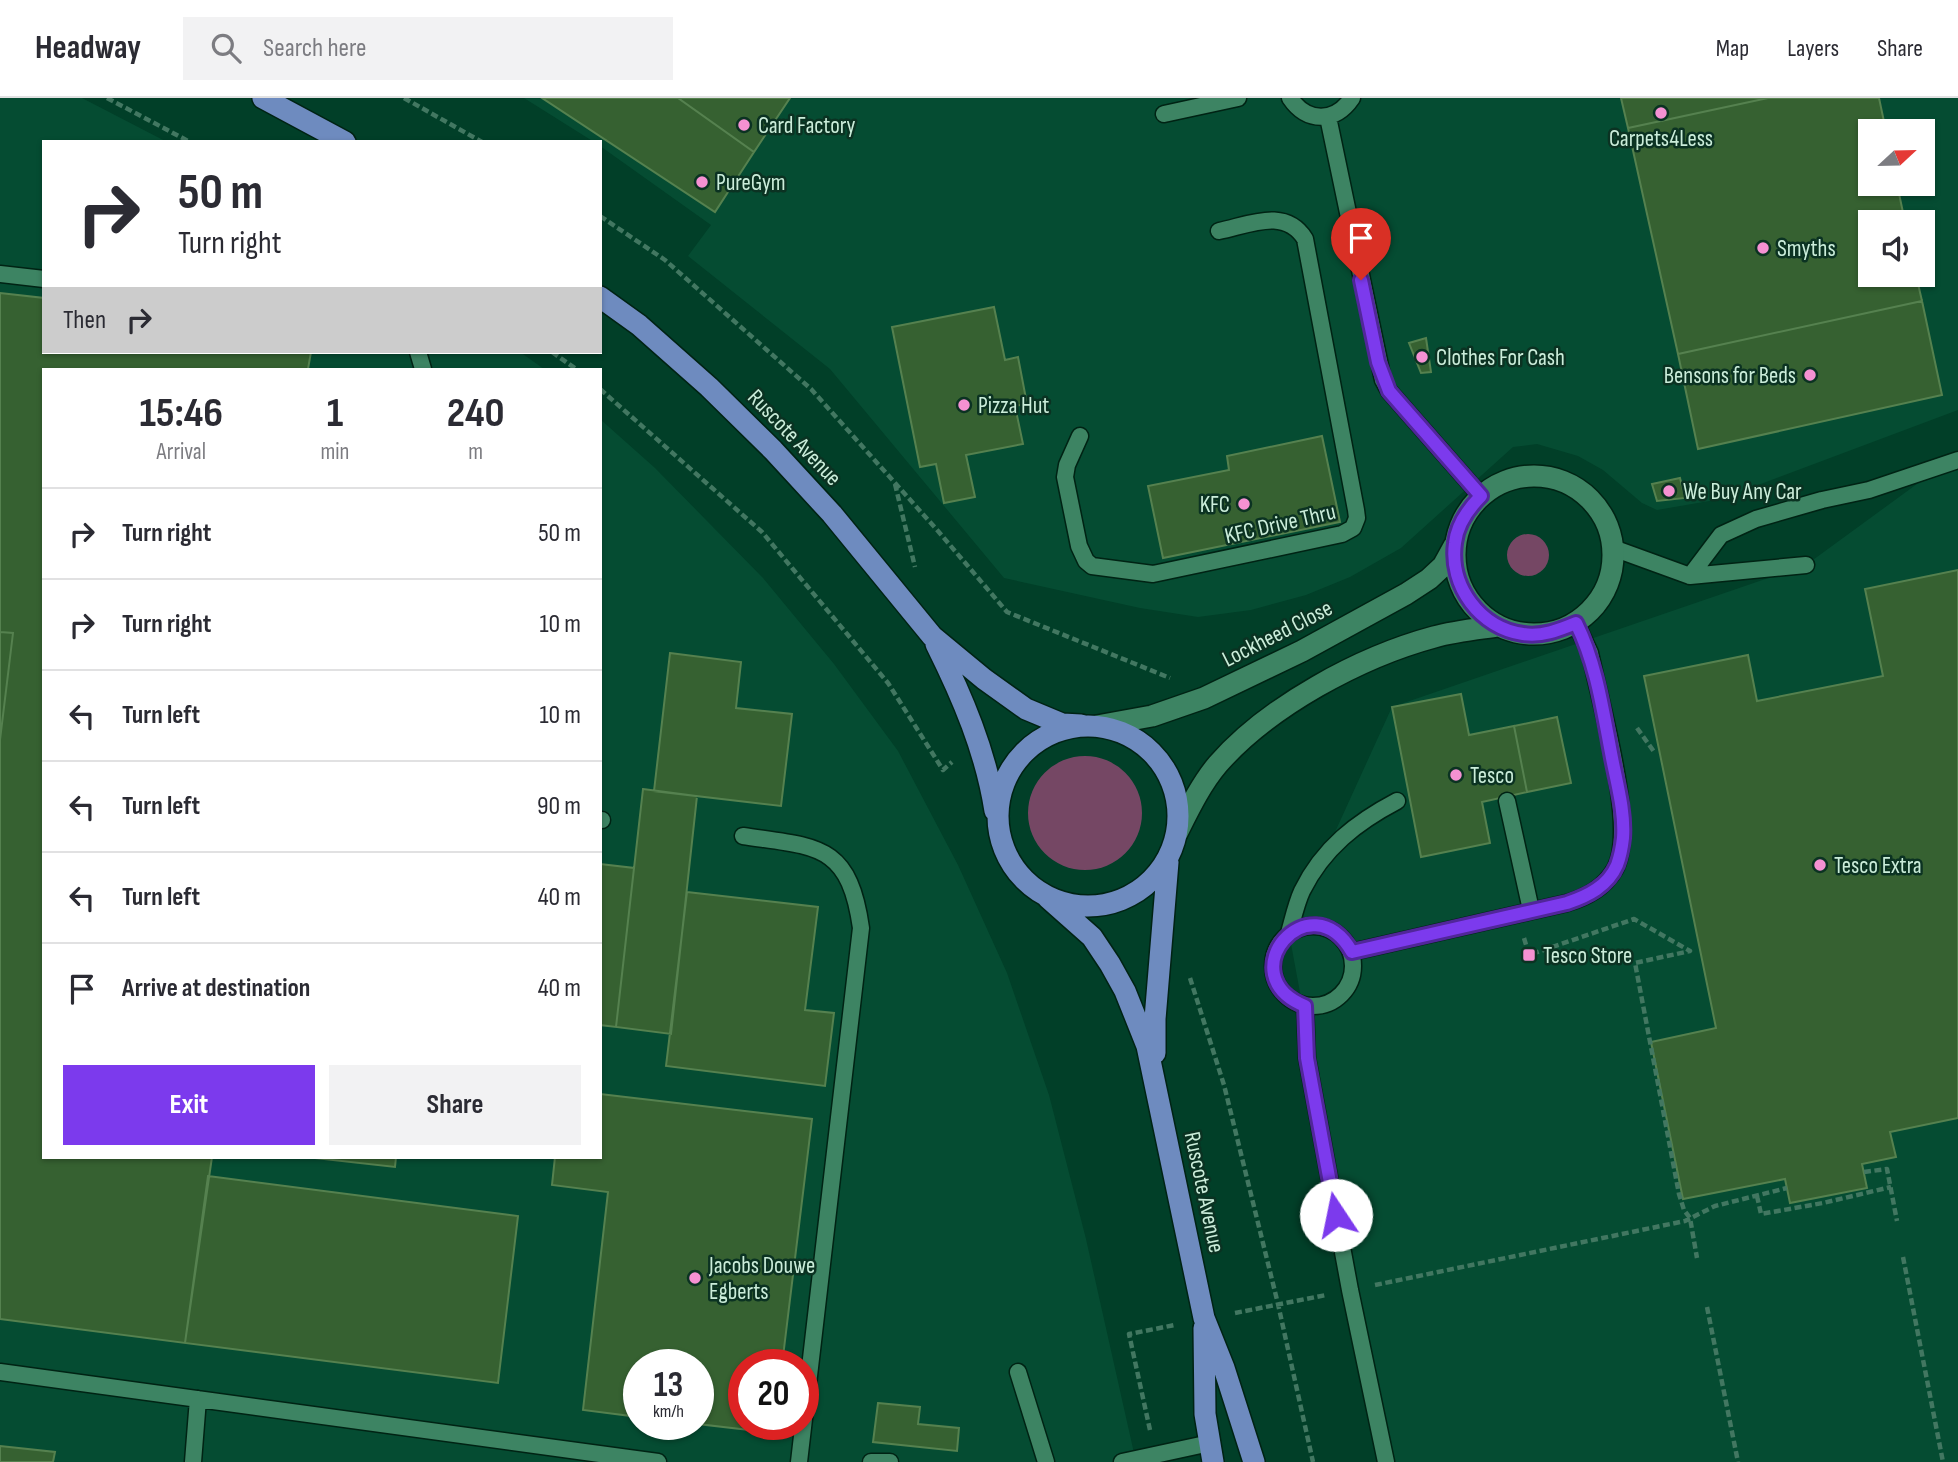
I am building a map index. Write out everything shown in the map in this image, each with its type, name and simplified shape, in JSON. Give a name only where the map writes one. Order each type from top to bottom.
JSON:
[{"type":"main road","points":[[263,98],[341,140]]},
{"type":"main road","name":"Ruscote Avenue","points":[[602,298],[639,325],[689,369],[774,450],[832,514],[932,636],[1026,709],[1062,724],[1089,726]]},
{"type":"main road","name":"Ruscote Avenue","points":[[932,636],[954,680],[977,742],[994,800],[998,830]]},
{"type":"main road","points":[[1089,726],[1121,732],[1143,744],[1161,762],[1172,783],[1178,808],[1177,833],[1169,857],[1152,880],[1129,897],[1103,906],[1074,906],[1048,898],[1024,881],[1007,858],[998,830],[998,801],[1008,772],[1027,749],[1052,733],[1089,726]]},
{"type":"main road","name":"Ruscote Avenue","points":[[1155,1076],[1155,1019],[1169,857]]},
{"type":"main road","name":"Ruscote Avenue","points":[[1048,898],[1092,937],[1125,990],[1137,1020],[1155,1076],[1204,1318],[1224,1368],[1254,1462]]},
{"type":"main road","name":"Ruscote Avenue","points":[[1204,1318],[1204,1393],[1212,1452]]},
{"type":"street","points":[[1526,476],[1551,478],[1574,487],[1593,503],[1606,524],[1613,548],[1611,570],[1605,591],[1593,609],[1576,623],[1551,633],[1524,635],[1498,626],[1478,612],[1463,592],[1455,568],[1455,543],[1468,509],[1481,496],[1502,482],[1526,476]]},
{"type":"street","name":"Lockheed Close","points":[[1089,726],[1152,716],[1188,704],[1302,651],[1406,594],[1443,566],[1455,543]]},
{"type":"street","points":[[1177,833],[1190,805],[1218,764],[1267,720],[1293,702],[1361,665],[1434,636],[1498,626]]},
{"type":"lane","points":[[1164,114],[1238,98]]},
{"type":"lane","points":[[1290,98],[1305,114],[1316,117],[1328,117],[1338,113],[1352,98]]},
{"type":"lane","points":[[1328,117],[1383,380],[1389,391],[1481,496]]},
{"type":"lane","name":"KFC Drive Thru","points":[[1080,436],[1065,477],[1081,554],[1092,566],[1153,574],[1342,534],[1353,528],[1357,518],[1304,239],[1294,226],[1281,220],[1219,231]]},
{"type":"lane","points":[[0,274],[42,279]]},
{"type":"lane","points":[[1690,576],[1721,535],[1756,519],[1822,499],[1879,487],[1958,460]]},
{"type":"lane","points":[[1613,548],[1690,576],[1806,565]]},
{"type":"lane","points":[[1352,952],[1584,897],[1608,880],[1616,867],[1623,838],[1618,790],[1590,653],[1576,623]]},
{"type":"lane","points":[[1289,933],[1302,892],[1329,850],[1349,830],[1397,801]]},
{"type":"lane","points":[[1507,801],[1524,912]]},
{"type":"lane","points":[[743,836],[802,845],[822,851],[840,867],[852,885],[861,928],[799,1462]]},
{"type":"lane","points":[[1300,927],[1325,927],[1336,932],[1352,952],[1353,976],[1348,987],[1329,1003],[1305,1006],[1282,992],[1273,968],[1274,955],[1289,933],[1300,927]]},
{"type":"lane","points":[[1305,1006],[1307,1058],[1350,1290],[1386,1462]]},
{"type":"lane","points":[[0,1372],[658,1462]]},
{"type":"lane","points":[[1018,1373],[1046,1462]]},
{"type":"lane","points":[[193,1462],[198,1399]]},
{"type":"lane","points":[[1122,1462],[1156,1454],[1212,1452]]},
{"type":"lane","points":[[871,1462],[890,1462]]},
{"type":"path","points":[[107,98],[186,140]]},
{"type":"path","points":[[404,98],[478,140]]},
{"type":"path","points":[[602,217],[665,260],[811,389],[1007,612],[1170,677],[1188,704]]},
{"type":"path","points":[[555,354],[575,368]]},
{"type":"path","points":[[602,392],[762,532],[888,683],[943,770],[977,742]]},
{"type":"path","points":[[895,483],[917,572]]},
{"type":"path","points":[[1635,725],[1655,753]]},
{"type":"path","points":[[1524,912],[1528,955],[1634,919],[1690,951],[1635,963],[1679,1194],[1684,1210],[1690,1218],[1697,1258]]},
{"type":"path","points":[[1188,971],[1224,1085],[1278,1304],[1313,1462]]},
{"type":"path","points":[[1864,1172],[1887,1169],[1897,1221]]},
{"type":"path","points":[[1757,1196],[1761,1214],[1824,1203],[1891,1186]]},
{"type":"path","points":[[1156,1454],[1129,1334],[1690,1218],[1715,1206],[1787,1188]]},
{"type":"path","points":[[1903,1257],[1943,1462]]},
{"type":"path","points":[[1707,1307],[1738,1462]]},
{"type":"shaded area","name":"Jacobs Douwe Egberts","points":[[0,98],[82,98],[163,140],[42,140],[42,354],[523,354],[543,368],[42,368],[42,1159],[602,1159],[602,421],[655,468],[763,578],[834,664],[898,751],[958,865],[1007,973],[1049,1095],[1086,1239],[1136,1462],[0,1462]]},
{"type":"shaded area","points":[[524,98],[1958,98],[1958,410],[1721,499],[1657,510],[1642,503],[1603,470],[1578,456],[1537,444],[1513,447],[1401,548],[1350,577],[1306,595],[1251,610],[1198,617],[1140,608],[1004,578],[830,369],[688,256],[711,225],[602,147],[602,140],[591,140]]},
{"type":"shaded area","points":[[1958,454],[1958,1462],[1387,1462],[1289,933],[1392,707],[1806,565]]},
{"type":"shaded area","points":[[1528,534],[1543,540],[1549,555],[1543,570],[1528,576],[1513,570],[1507,555],[1513,540]]},
{"type":"shaded area","points":[[1085,756],[1107,760],[1125,773],[1138,791],[1142,813],[1138,835],[1125,853],[1107,866],[1085,870],[1063,866],[1045,853],[1032,835],[1028,813],[1032,791],[1045,773],[1063,760]]},
{"type":"building","name":"PureGym","points":[[542,98],[678,98],[754,152],[715,212]]},
{"type":"building","name":"Card Factory","points":[[678,98],[790,98],[754,152]]},
{"type":"building","name":"Carpets4Less","points":[[1621,98],[1768,98],[1628,128]]},
{"type":"building","name":"Smyths","points":[[1768,98],[1879,98],[1883,119],[1858,119],[1858,196],[1900,196],[1902,210],[1858,210],[1858,287],[1919,287],[1922,301],[1678,354],[1628,128]]},
{"type":"building","points":[[0,293],[42,298],[42,354],[311,354],[308,368],[42,368],[42,1159],[212,1159],[185,1343],[0,1319],[0,740],[13,633],[0,632]]},
{"type":"building","name":"Bensons for Beds","points":[[1922,301],[1942,395],[1698,449],[1678,354]]},
{"type":"building","name":"Pizza Hut","points":[[994,307],[1005,360],[1018,357],[1027,404],[1015,406],[1023,444],[966,455],[975,497],[944,503],[936,464],[920,467],[892,327]]},
{"type":"building","name":"Clothes For Cash","points":[[1426,338],[1431,372],[1421,373],[1409,343]]},
{"type":"building","name":"KFC","points":[[1322,436],[1340,522],[1163,558],[1148,486],[1229,470],[1227,456]]},
{"type":"building","name":"We Buy Any Car","points":[[1680,478],[1685,498],[1657,501],[1652,484]]},
{"type":"building","name":"Tesco Extra","points":[[1958,570],[1958,1118],[1890,1132],[1896,1157],[1862,1164],[1867,1188],[1790,1203],[1785,1179],[1683,1199],[1651,1042],[1716,1028],[1644,676],[1748,655],[1757,701],[1883,676],[1865,589]]},
{"type":"building","points":[[0,632],[13,633],[0,740]]},
{"type":"building","points":[[670,653],[741,662],[736,708],[792,714],[781,806],[654,791]]},
{"type":"building","points":[[1461,694],[1469,735],[1514,726],[1527,792],[1482,802],[1490,843],[1421,857],[1392,707]]},
{"type":"building","points":[[1557,717],[1571,783],[1527,792],[1514,726]]},
{"type":"building","points":[[643,789],[697,796],[671,1034],[616,1027]]},
{"type":"building","points":[[602,864],[634,868],[616,1027],[602,1025]]},
{"type":"building","points":[[687,892],[818,907],[805,1010],[834,1013],[825,1086],[666,1066]]},
{"type":"building","name":"Jacobs Douwe Egberts","points":[[602,1094],[812,1119],[784,1349],[728,1349],[728,1428],[714,1426],[714,1349],[623,1349],[623,1415],[583,1410],[608,1192],[552,1185],[555,1159],[602,1159]]},
{"type":"building","points":[[324,1159],[396,1159],[395,1167]]},
{"type":"building","points":[[208,1176],[518,1216],[498,1383],[185,1343]]},
{"type":"building","points":[[878,1403],[920,1407],[918,1424],[959,1428],[957,1451],[873,1442]]},
{"type":"building","points":[[0,1446],[55,1452],[53,1462],[0,1462]]},
{"type":"place","name":"Carpets4Less","points":[[1661,113]]},
{"type":"place","name":"Card Factory","points":[[744,125]]},
{"type":"place","name":"PureGym","points":[[702,182]]},
{"type":"place","name":"Smyths","points":[[1763,248]]},
{"type":"place","name":"Clothes For Cash","points":[[1422,357]]},
{"type":"place","name":"Bensons for Beds","points":[[1810,375]]},
{"type":"place","name":"Pizza Hut","points":[[964,405]]},
{"type":"place","name":"We Buy Any Car","points":[[1669,491]]},
{"type":"place","name":"KFC","points":[[1244,504]]},
{"type":"place","name":"Tesco","points":[[1456,775]]},
{"type":"place","name":"Tesco Extra","points":[[1820,865]]},
{"type":"place","name":"Tesco Store","points":[[1529,955]]},
{"type":"place","name":"Jacobs Douwe Egberts","points":[[695,1278]]},
{"type":"route","points":[[1336,1215],[1307,1058],[1305,1006],[1282,992],[1273,968],[1274,955],[1280,943],[1289,933],[1312,925],[1336,932],[1346,941],[1352,952],[1567,903],[1584,897],[1608,880],[1616,867],[1623,838],[1618,790],[1590,653],[1583,637],[1576,623],[1551,633],[1524,635],[1498,626],[1478,612],[1463,592],[1455,568],[1455,543],[1468,509],[1481,496],[1389,391],[1378,362],[1361,280]]}]
